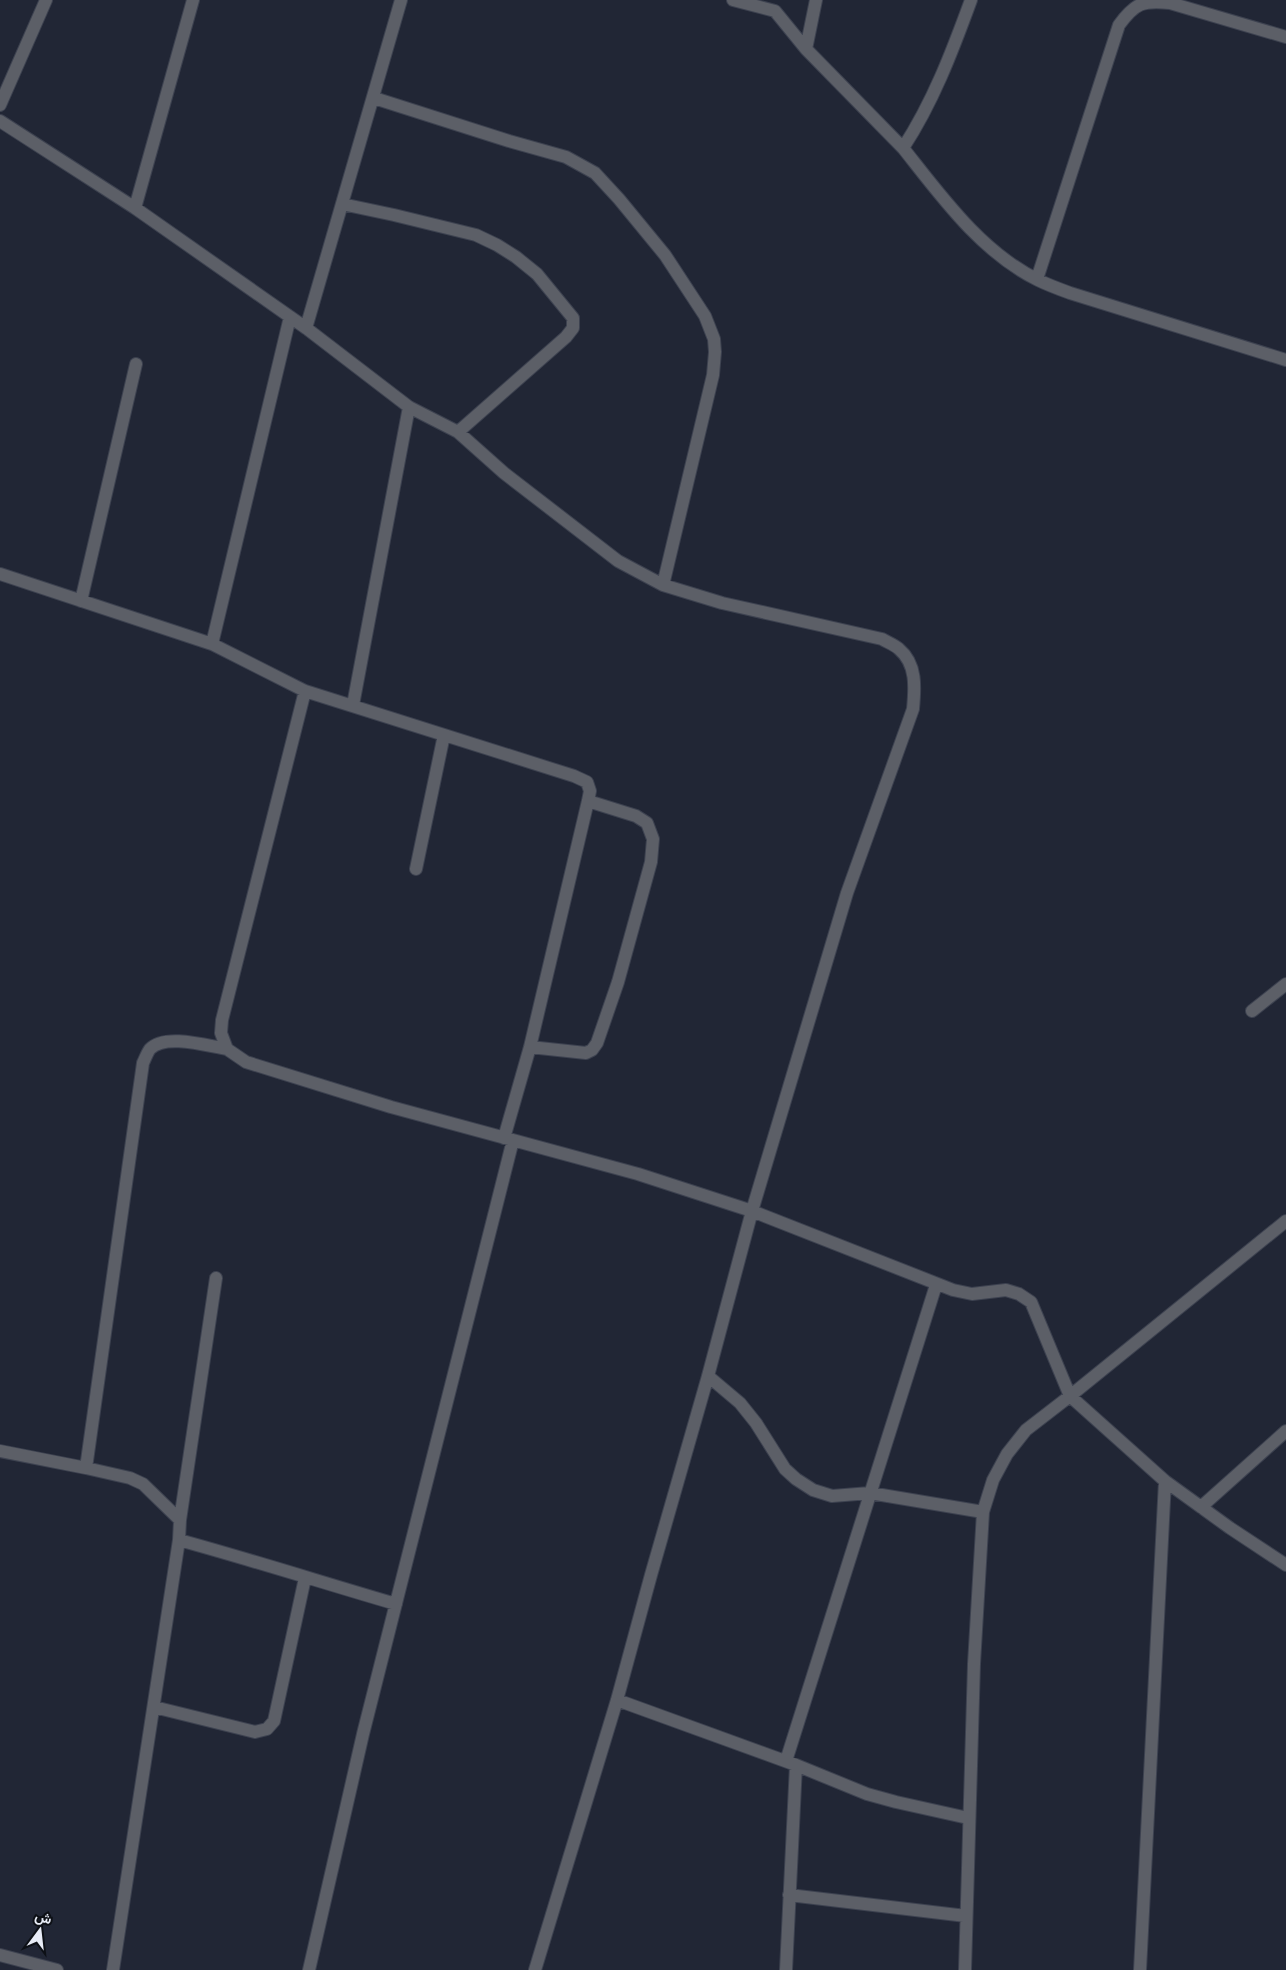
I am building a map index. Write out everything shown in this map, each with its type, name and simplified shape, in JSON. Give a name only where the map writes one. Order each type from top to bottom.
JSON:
[{"type":"street","points":[[0,106],[46,0]]},
{"type":"street","points":[[135,208],[193,0]]},
{"type":"street","points":[[306,328],[401,0]]},
{"type":"street","points":[[733,0],[774,6],[806,49],[903,148],[939,194],[978,236],[1010,262],[1037,279],[1070,293],[1286,360]]},
{"type":"street","points":[[806,49],[816,0]]},
{"type":"street","points":[[903,148],[921,120],[940,81],[972,0]]},
{"type":"street","points":[[1037,279],[1118,25],[1129,10],[1141,3],[1152,0],[1170,3],[1286,37]]},
{"type":"street","points":[[374,98],[566,157],[595,173],[619,199],[665,256],[705,316],[714,339],[713,375],[663,585]]},
{"type":"street","points":[[0,121],[135,208],[306,328],[409,407],[458,432],[504,473],[618,561],[663,585],[768,614],[882,639],[900,649],[911,666],[916,685],[913,709],[847,893],[752,1211],[618,1700],[536,1970]]},
{"type":"street","points":[[342,204],[394,214],[476,235],[497,245],[537,274],[573,318],[573,328],[566,337],[458,432]]},
{"type":"street","points":[[212,644],[290,317]]},
{"type":"street","points":[[80,601],[136,364]]},
{"type":"street","points":[[353,705],[409,407]]},
{"type":"street","points":[[0,574],[212,644],[305,691],[574,776],[587,782],[590,791],[308,1970]]},
{"type":"street","points":[[227,1050],[221,1033],[226,998],[253,901],[305,691]]},
{"type":"street","points":[[416,870],[444,735]]},
{"type":"street","points":[[530,1047],[586,1053],[592,1050],[597,1043],[618,982],[651,862],[653,839],[647,822],[636,816],[588,801]]},
{"type":"street","points":[[1252,1011],[1286,984]]},
{"type":"street","points":[[86,1468],[142,1064],[150,1049],[165,1041],[181,1042],[227,1050],[246,1062],[391,1107],[638,1174],[752,1211],[936,1285],[972,1294],[1006,1290],[1025,1297],[1031,1302],[1070,1396],[1165,1481],[1286,1565]]},
{"type":"street","points":[[965,1970],[974,1664],[983,1512],[993,1480],[1007,1454],[1026,1430],[1286,1221]]},
{"type":"street","points":[[113,1970],[179,1540],[180,1520],[216,1278]]},
{"type":"street","points":[[786,1970],[791,1763],[870,1493],[936,1285]]},
{"type":"street","points":[[708,1376],[740,1403],[756,1423],[785,1470],[813,1490],[832,1496],[870,1493],[983,1512]]},
{"type":"street","points":[[1201,1507],[1286,1431]]},
{"type":"street","points":[[0,1451],[130,1478],[143,1484],[180,1520]]},
{"type":"street","points":[[1140,1970],[1165,1481]]},
{"type":"street","points":[[179,1540],[263,1563],[305,1578],[396,1604]]},
{"type":"street","points":[[154,1707],[255,1732],[267,1729],[274,1721],[305,1578]]},
{"type":"street","points":[[618,1700],[791,1763],[867,1794],[968,1818]]},
{"type":"street","points":[[788,1895],[966,1916]]},
{"type":"street","points":[[0,1955],[57,1970]]}]
